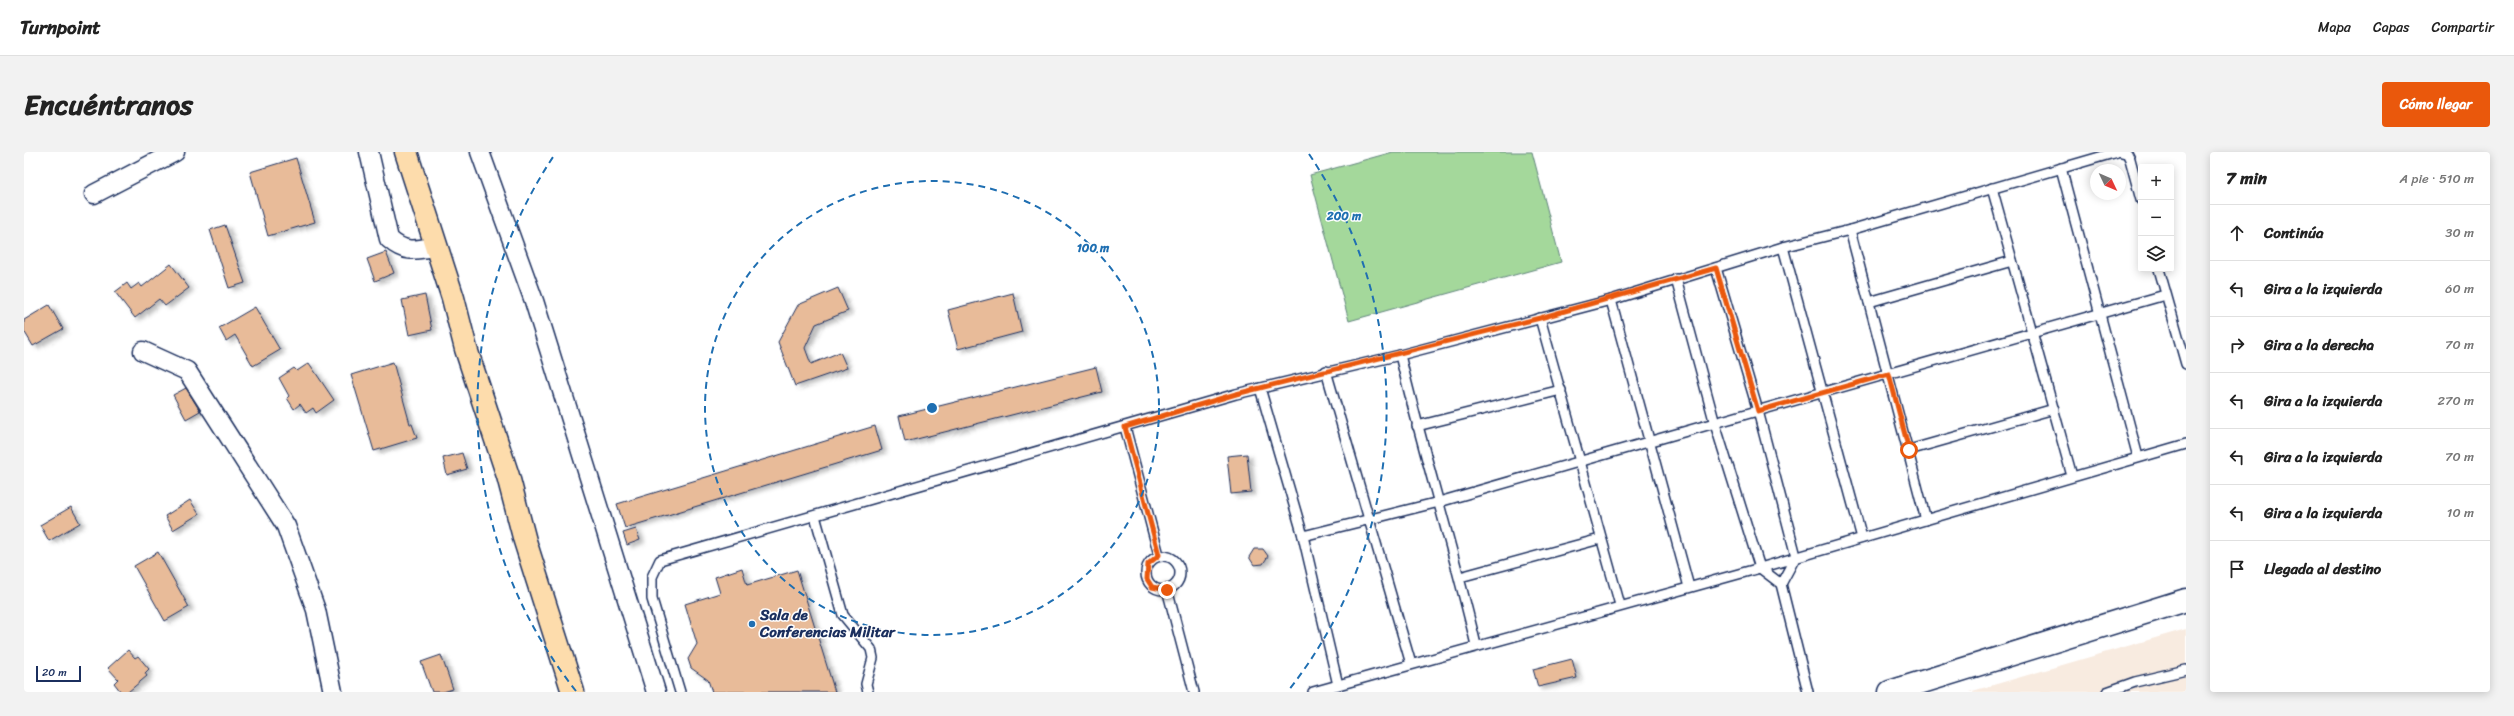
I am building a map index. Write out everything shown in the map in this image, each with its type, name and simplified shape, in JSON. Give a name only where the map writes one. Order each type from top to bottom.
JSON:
[{"type":"main road","points":[[406,152],[437,246],[453,298],[466,349],[508,476],[525,541],[573,692]]},
{"type":"main road","points":[[1890,692],[2186,600]]},
{"type":"street","points":[[94,194],[175,152]]},
{"type":"street","points":[[369,152],[389,239],[399,248],[412,251],[437,246]]},
{"type":"street","points":[[480,152],[537,308],[656,692]]},
{"type":"street","points":[[143,351],[187,372],[286,526],[316,610],[333,692]]},
{"type":"lane","points":[[680,692],[652,599],[652,577],[660,560],[1260,388],[1326,371],[1400,355],[1611,300],[1782,247],[1850,230],[2117,152]]},
{"type":"lane","points":[[2122,152],[2127,153],[2130,159],[2138,189]]},
{"type":"lane","points":[[2061,168],[2138,457]]},
{"type":"lane","points":[[1992,188],[2072,476]]},
{"type":"lane","points":[[1850,230],[1909,450],[1926,520]]},
{"type":"lane","points":[[1782,247],[1824,393],[1862,538]]},
{"type":"lane","points":[[1870,302],[2012,261]]},
{"type":"lane","points":[[1716,268],[1758,411],[1796,556],[1781,584]]},
{"type":"lane","points":[[2160,272],[2186,364]]},
{"type":"lane","points":[[1676,279],[1715,424],[1760,568],[1781,584],[1808,692]]},
{"type":"lane","points":[[1303,536],[1368,518],[1439,502],[1580,463],[1648,442],[2033,334],[2166,295]]},
{"type":"lane","points":[[1611,300],[1648,442],[1689,587]]},
{"type":"lane","points":[[1540,318],[1561,390],[1600,539],[1620,606]]},
{"type":"lane","points":[[1400,355],[1417,426],[1460,577],[1476,645]]},
{"type":"lane","points":[[1326,371],[1411,664]]},
{"type":"lane","points":[[1260,388],[1303,536],[1338,685]]},
{"type":"lane","points":[[1417,426],[1561,390]]},
{"type":"lane","points":[[1909,450],[2054,409]]},
{"type":"lane","points":[[1125,427],[1159,555]]},
{"type":"lane","points":[[1313,692],[1476,645],[1760,568],[1796,556],[1926,520],[2072,476],[2186,444]]},
{"type":"lane","points":[[815,516],[843,615],[871,649],[873,658],[866,684],[868,692]]},
{"type":"lane","points":[[1460,577],[1600,539]]},
{"type":"lane","points":[[1159,555],[1172,558],[1180,568],[1178,582],[1167,590],[1152,587],[1147,579],[1148,564],[1159,555]]},
{"type":"lane","points":[[1167,590],[1194,692]]},
{"type":"lane","points":[[2107,692],[2135,682],[2186,670]]},
{"type":"shaded area","points":[[2186,629],[2186,692],[1969,692]]},
{"type":"green space","points":[[1393,152],[1532,152],[1561,262],[1349,321],[1310,175]]},
{"type":"building","points":[[296,158],[315,222],[268,236],[250,172]]},
{"type":"building","points":[[225,225],[245,283],[229,288],[210,230]]},
{"type":"building","points":[[386,252],[394,273],[375,281],[367,259]]},
{"type":"building","points":[[171,264],[189,288],[165,306],[159,299],[135,318],[115,292],[127,283],[131,289],[139,283],[142,287]]},
{"type":"building","points":[[838,288],[848,311],[816,324],[805,348],[811,364],[840,352],[847,368],[795,386],[778,342],[798,305]]},
{"type":"building","points":[[1013,293],[1022,332],[958,349],[948,310]]},
{"type":"building","points":[[425,295],[432,330],[409,335],[402,300]]},
{"type":"building","points":[[49,305],[63,329],[33,346],[24,331],[24,320]]},
{"type":"building","points":[[255,307],[280,350],[253,366],[235,335],[226,341],[219,328]]},
{"type":"building","points":[[393,362],[410,424],[412,424],[417,438],[374,451],[351,375]]},
{"type":"building","points":[[309,363],[334,400],[316,413],[313,408],[306,413],[300,404],[294,409],[287,398],[289,396],[279,378],[294,368],[297,371]]},
{"type":"building","points":[[1096,367],[1102,392],[905,442],[899,416]]},
{"type":"building","points":[[186,388],[200,411],[186,419],[173,395]]},
{"type":"building","points":[[875,426],[882,450],[625,528],[617,504]]},
{"type":"building","points":[[462,453],[467,469],[447,475],[443,458]]},
{"type":"building","points":[[1247,454],[1251,492],[1231,494],[1227,456]]},
{"type":"building","points":[[190,500],[199,514],[173,530],[165,516]]},
{"type":"building","points":[[71,507],[80,523],[49,541],[40,525]]},
{"type":"building","points":[[636,529],[640,540],[627,545],[623,533]]},
{"type":"building","points":[[1254,549],[1263,549],[1268,556],[1263,564],[1254,565],[1249,557]]},
{"type":"building","points":[[158,552],[189,607],[165,621],[134,566]]},
{"type":"building","name":"Sala de Conferencias Militar","points":[[742,568],[747,585],[797,570],[835,692],[712,692],[708,680],[691,668],[688,659],[697,644],[685,604],[720,593],[715,577]]},
{"type":"building","points":[[128,650],[135,658],[138,656],[149,669],[145,673],[147,676],[128,692],[121,692],[114,683],[118,679],[108,668]]},
{"type":"building","points":[[441,655],[453,689],[443,692],[432,692],[421,662]]},
{"type":"building","points":[[1572,659],[1577,678],[1538,687],[1533,669]]},
{"type":"place","name":"Sala de Conferencias Militar","points":[[752,624]]},
{"type":"route","points":[[1167,590],[1152,587],[1147,579],[1146,569],[1150,560],[1159,555],[1125,427],[1236,394],[1326,371],[1400,355],[1611,300],[1716,268],[1758,411],[1889,374],[1909,450]]}]
